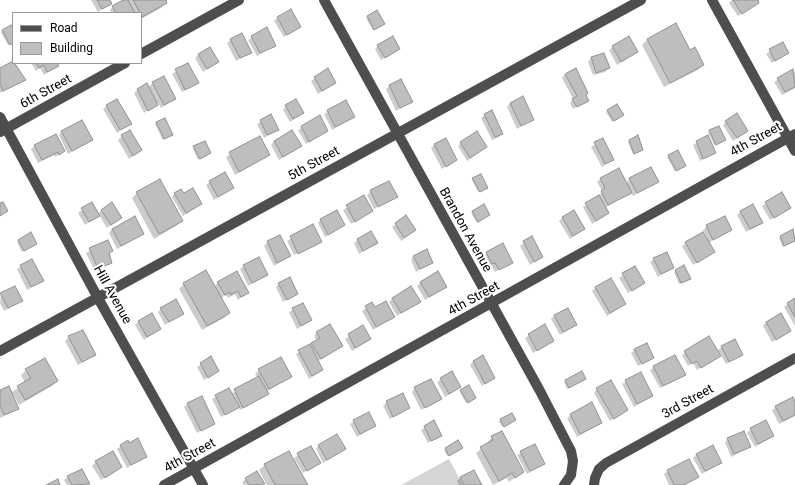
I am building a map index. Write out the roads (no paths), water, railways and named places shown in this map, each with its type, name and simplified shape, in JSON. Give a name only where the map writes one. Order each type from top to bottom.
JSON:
[{"type":"street","points":[[142,53],[239,0]]},
{"type":"street","name":"Brandon Avenue","points":[[324,0],[540,390],[571,451],[573,461],[571,475],[564,485]]},
{"type":"street","name":"5th Street","points":[[0,351],[397,132],[641,0]]},
{"type":"street","points":[[712,0],[791,136],[795,151]]},
{"type":"street","name":"6th Street","points":[[3,130],[123,64]]},
{"type":"street","name":"Hill Avenue","points":[[0,117],[3,130],[203,485]]},
{"type":"street","name":"4th Street","points":[[164,485],[791,136]]},
{"type":"street","name":"3rd Street","points":[[594,485],[597,474],[606,462],[795,358]]}]
